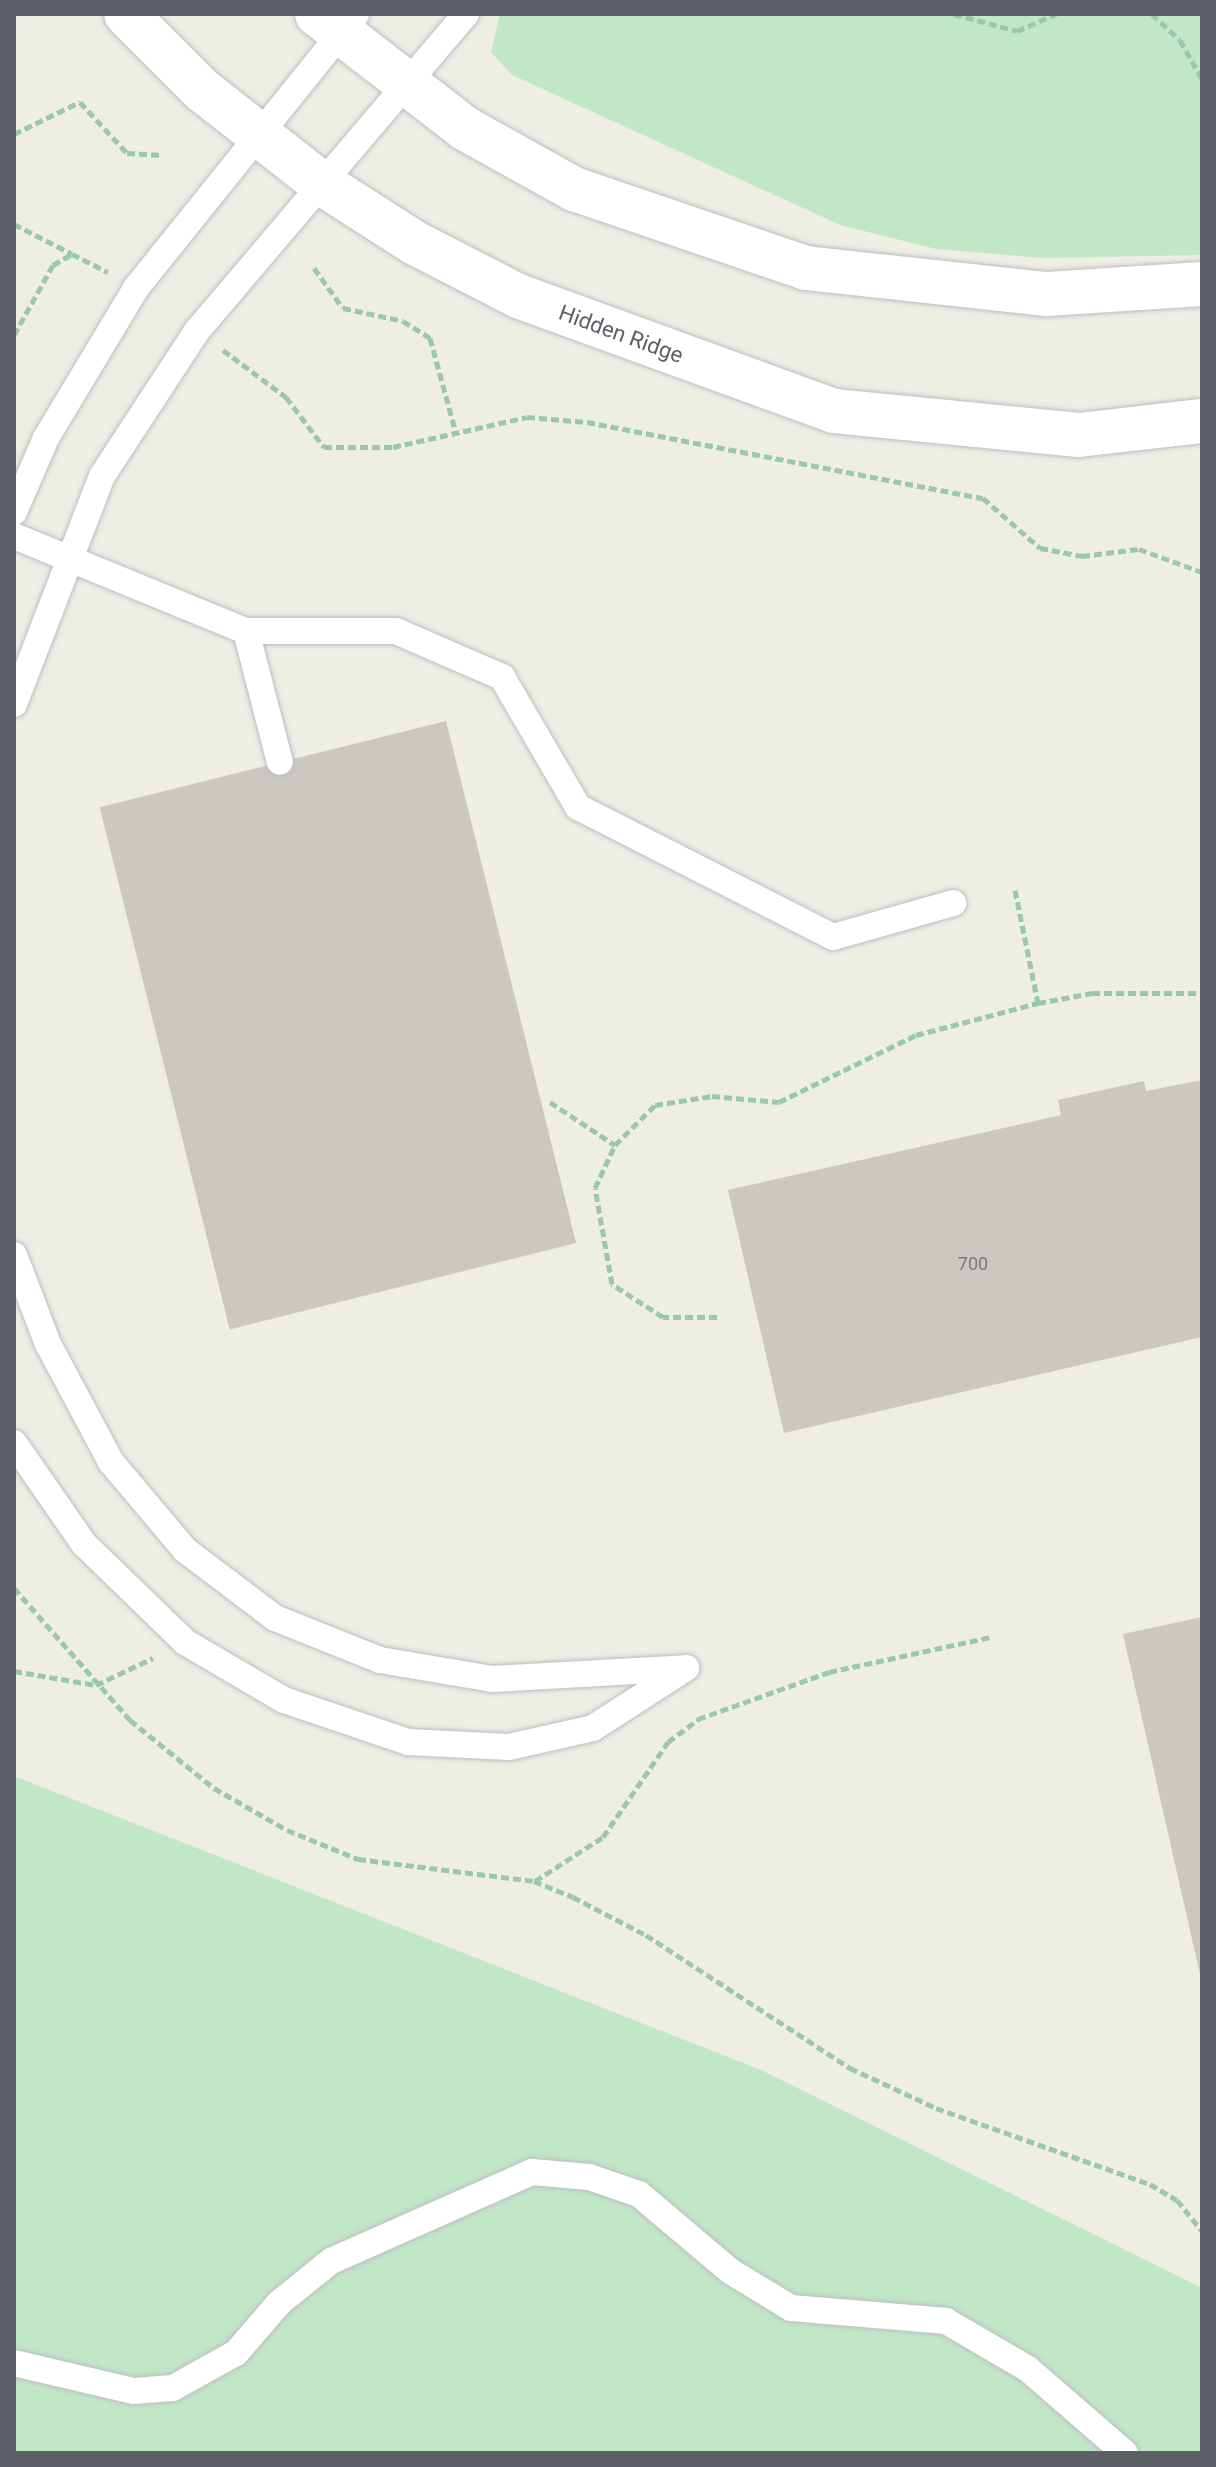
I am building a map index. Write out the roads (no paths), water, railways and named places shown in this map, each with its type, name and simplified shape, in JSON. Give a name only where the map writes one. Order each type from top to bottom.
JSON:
[{"type":"main road","name":"Hidden Ridge","points":[[126,14],[254,133],[318,181],[415,243],[518,296],[834,411],[1079,435],[1202,421]]},
{"type":"main road","points":[[337,21],[408,86],[466,129],[574,189],[806,268],[1047,294],[1202,284]]},
{"type":"lane","points":[[14,704],[102,476],[197,331],[318,181],[408,86],[466,14]]},
{"type":"lane","points":[[14,512],[46,438],[136,288],[337,21]]},
{"type":"lane","points":[[14,536],[70,555],[246,631],[396,631],[502,677],[578,807],[833,937],[953,903]]},
{"type":"lane","points":[[246,631],[280,762]]},
{"type":"lane","points":[[14,1255],[48,1344],[111,1462],[185,1550],[275,1618],[380,1660],[492,1679],[686,1668],[593,1728],[509,1747],[408,1742],[284,1700],[185,1642],[84,1544],[14,1443]]},
{"type":"lane","points":[[14,2363],[133,2391],[173,2388],[236,2353],[279,2303],[331,2261],[532,2172],[589,2177],[639,2194],[730,2271],[791,2308],[946,2321],[1028,2369],[1125,2453]]}]
